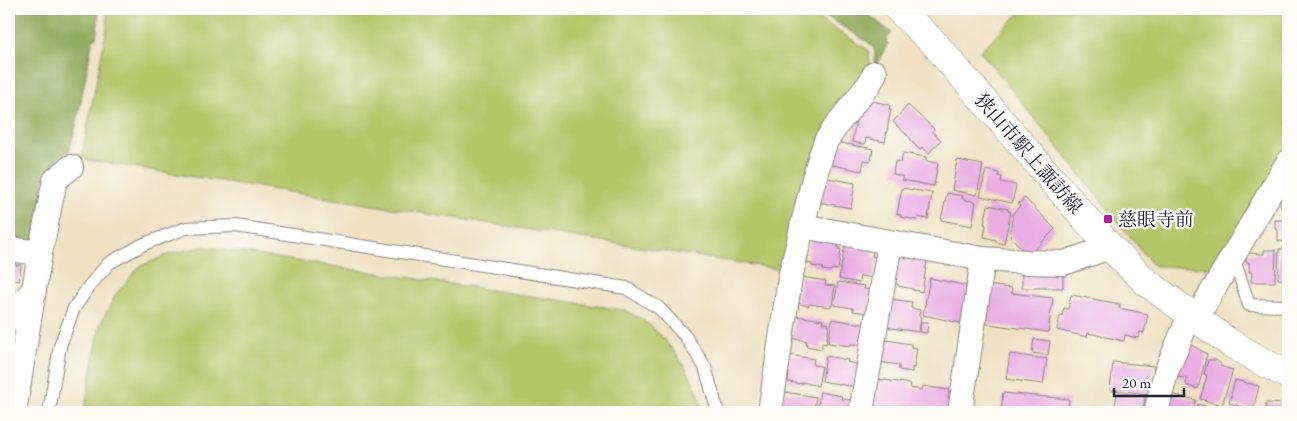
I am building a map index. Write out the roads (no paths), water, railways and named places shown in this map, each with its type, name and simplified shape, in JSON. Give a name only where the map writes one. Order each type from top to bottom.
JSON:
[{"type":"street","name":"狭山市駅上諏訪線","points":[[898,9],[933,42],[1110,247],[1146,282],[1230,343],[1288,375]]},
{"type":"street","points":[[770,412],[790,278],[813,182],[826,141],[875,74]]},
{"type":"street","points":[[1156,412],[1166,372],[1193,317],[1233,256],[1288,162]]},
{"type":"street","points":[[14,412],[33,289],[55,180],[71,166]]},
{"type":"street","points":[[802,226],[983,259],[1027,262],[1064,263],[1110,247]]},
{"type":"street","points":[[860,412],[890,243]]},
{"type":"street","points":[[9,249],[40,252]]},
{"type":"street","points":[[960,412],[983,259]]},
{"type":"street","points":[[9,320],[33,289]]},
{"type":"lane","points":[[49,412],[60,346],[74,308],[109,263],[144,244],[186,228],[236,226],[626,288],[659,308],[685,336],[705,367],[718,412]]},
{"type":"lane","points":[[1233,256],[1249,305],[1288,306]]},
{"type":"place","name":"慈眼寺前","points":[[1108,219]]}]
